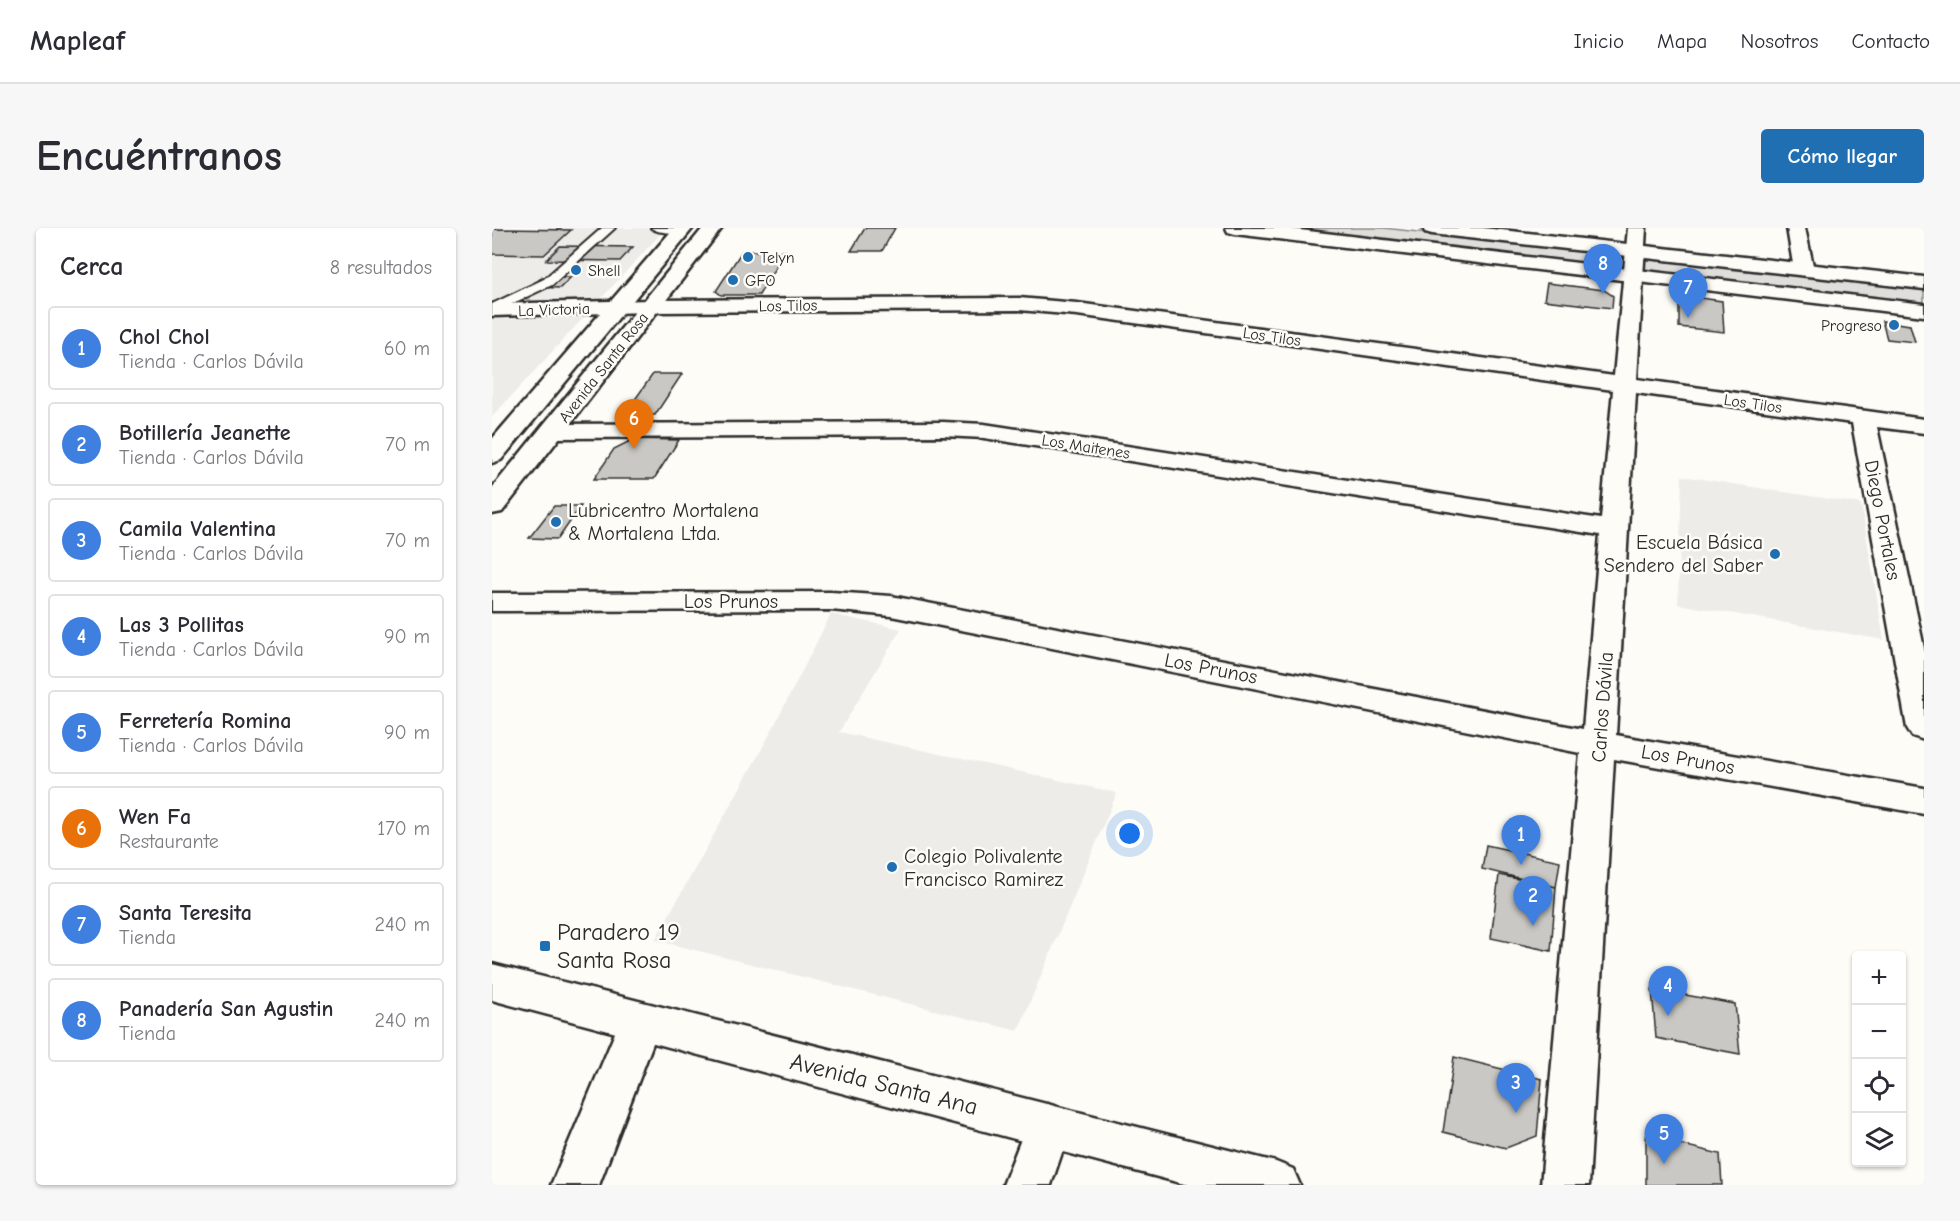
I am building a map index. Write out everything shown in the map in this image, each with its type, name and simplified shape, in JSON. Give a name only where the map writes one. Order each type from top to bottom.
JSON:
[{"type":"street","name":"Avenida Santa Rosa","points":[[492,455],[683,228]]},
{"type":"street","name":"Avenida Santa Rosa","points":[[492,506],[713,228]]},
{"type":"street","points":[[1235,228],[1636,252],[1924,310]]},
{"type":"street","points":[[1432,228],[1924,283]]},
{"type":"street","points":[[1796,228],[1804,270]]},
{"type":"street","name":"Carlos Dávila","points":[[1566,1185],[1636,252]]},
{"type":"street","name":"Los Tilos","points":[[616,307],[1019,304],[1077,309],[1924,426]]},
{"type":"street","name":"La Victoria","points":[[492,310],[616,307]]},
{"type":"street","name":"Diego Portales","points":[[1863,417],[1924,728]]},
{"type":"street","name":"Los Maitenes","points":[[552,431],[984,431],[1615,529]]},
{"type":"street","name":"Los Prunos","points":[[492,602],[831,601],[891,606],[1599,744],[1924,801]]},
{"type":"street","name":"Avenida Santa Ana","points":[[492,982],[1276,1185]]},
{"type":"street","points":[[575,1185],[640,1022]]},
{"type":"street","points":[[1027,1185],[1048,1126]]},
{"type":"lane","points":[[492,310],[548,282],[609,228]]},
{"type":"lane","points":[[657,228],[683,228]]},
{"type":"lane","points":[[548,282],[557,308]]},
{"type":"shaded area","points":[[492,228],[666,228],[492,417]]},
{"type":"shaded area","points":[[1264,228],[1384,228],[1924,290],[1924,306]]},
{"type":"shaded area","name":"Escuela Básica Sendero del Saber","points":[[1682,476],[1861,504],[1884,640],[1678,604]]},
{"type":"shaded area","name":"Colegio Polivalente Francisco Ramirez","points":[[831,614],[901,629],[839,732],[1117,793],[1018,1031],[655,940],[769,736]]},
{"type":"building","points":[[865,228],[895,228],[882,251],[851,251]]},
{"type":"building","points":[[492,229],[571,230],[544,255],[492,254]]},
{"type":"building","points":[[560,246],[633,247],[620,261],[546,260]]},
{"type":"building","points":[[742,251],[785,251],[759,295],[721,295],[716,291]]},
{"type":"building","points":[[542,277],[571,277],[560,288],[531,287]]},
{"type":"building","points":[[1547,283],[1604,290],[1613,296],[1612,308],[1544,300]]},
{"type":"building","points":[[1693,297],[1722,301],[1724,332],[1679,327],[1679,302]]},
{"type":"building","points":[[1882,321],[1910,325],[1915,342],[1887,339]]},
{"type":"building","points":[[653,374],[682,374],[655,415],[624,415]]},
{"type":"building","points":[[634,439],[679,440],[654,479],[594,479],[614,449]]},
{"type":"building","name":"Lubricentro Mortalena & Mortalena Ltda.","points":[[554,506],[581,506],[558,539],[529,538]]},
{"type":"building","points":[[1486,845],[1560,861],[1556,887],[1482,869]]},
{"type":"building","points":[[1499,875],[1556,887],[1551,951],[1491,938]]},
{"type":"building","points":[[1652,989],[1735,1004],[1740,1054],[1656,1038]]},
{"type":"building","points":[[1454,1057],[1542,1079],[1537,1136],[1506,1148],[1443,1132]]},
{"type":"building","points":[[1646,1136],[1720,1154],[1722,1185],[1646,1185]]},
{"type":"place","name":"Telyn","points":[[748,257]]},
{"type":"place","name":"Shell","points":[[576,270]]},
{"type":"place","name":"GFO","points":[[733,280]]},
{"type":"place","name":"Panadería San Agustin","points":[[1603,294]]},
{"type":"place","name":"Santa Teresita","points":[[1688,318]]},
{"type":"place","name":"Progreso","points":[[1894,325]]},
{"type":"place","name":"Wen Fa","points":[[634,449]]},
{"type":"place","name":"Lubricentro Mortalena & Mortalena Ltda.","points":[[556,522]]},
{"type":"place","name":"Escuela Básica Sendero del Saber","points":[[1775,554]]},
{"type":"place","name":"Chol Chol","points":[[1521,865]]},
{"type":"place","name":"Colegio Polivalente Francisco Ramirez","points":[[892,867]]},
{"type":"place","name":"Botillería Jeanette","points":[[1533,926]]},
{"type":"place","name":"Paradero 19 Santa Rosa","points":[[545,946]]},
{"type":"place","name":"Las 3 Pollitas","points":[[1668,1016]]},
{"type":"place","name":"Camila Valentina","points":[[1516,1113]]},
{"type":"place","name":"Ferretería Romina","points":[[1664,1164]]}]
